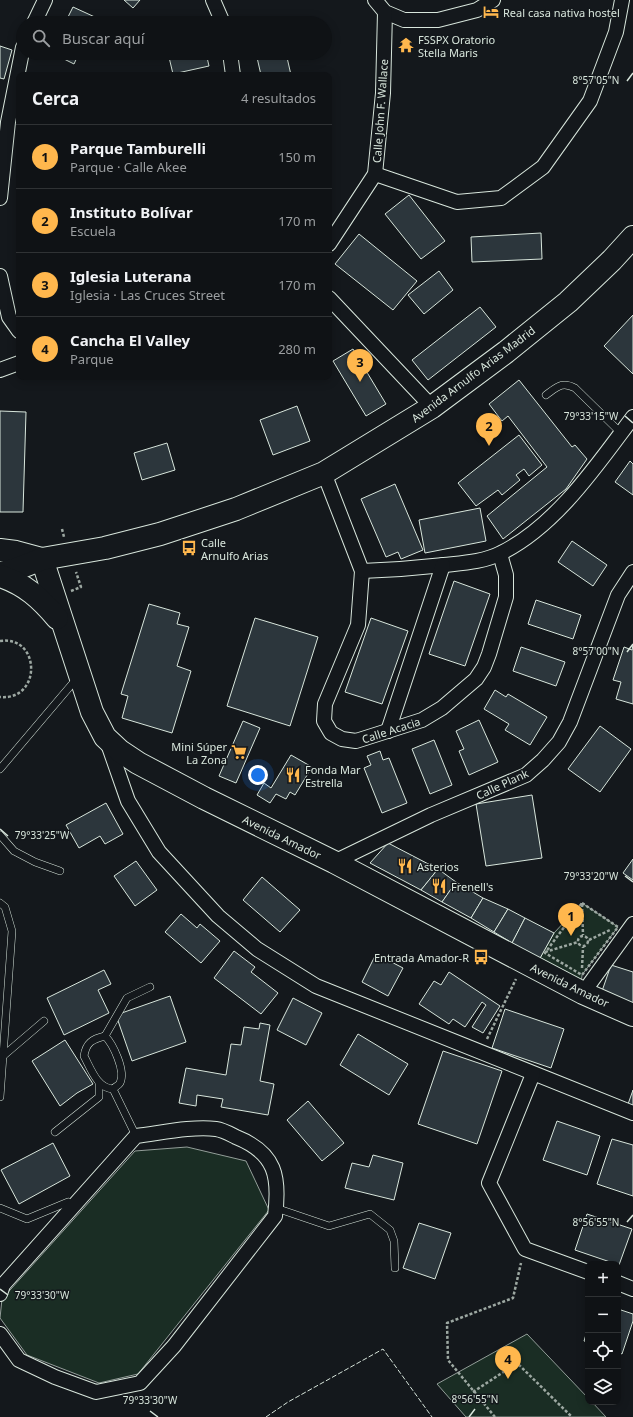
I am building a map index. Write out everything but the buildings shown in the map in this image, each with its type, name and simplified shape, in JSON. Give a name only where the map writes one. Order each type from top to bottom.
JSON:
[{"type":"main road","name":"Avenida Arnulfo Arias Madrid","points":[[0,575],[42,559],[105,548],[160,534],[236,509],[324,473],[432,407],[506,352],[568,302],[612,260],[633,237]]},
{"type":"main road","name":"Avenida Arnulfo Arias Madrid","points":[[0,550],[16,552],[42,559]]},
{"type":"main road","name":"Avenida Amador","points":[[42,559],[92,712],[105,737],[120,751],[138,763],[204,798],[582,984],[633,1015]]},
{"type":"main road","points":[[0,575],[32,592],[63,626]]},
{"type":"street","points":[[37,16],[45,0]]},
{"type":"street","points":[[213,0],[220,16]]},
{"type":"street","points":[[375,0],[385,12],[404,20],[438,20],[477,10],[493,0]]},
{"type":"street","points":[[375,174],[457,202],[501,198],[543,167],[590,101],[616,32],[622,0]]},
{"type":"street","name":"Calle John F. Wallace","points":[[332,239],[375,174],[383,93],[385,12]]},
{"type":"street","points":[[18,72],[21,60]]},
{"type":"street","points":[[231,60],[233,72]]},
{"type":"street","points":[[0,198],[8,122],[16,83]]},
{"type":"street","points":[[0,276],[9,318],[16,327]]},
{"type":"street","points":[[332,301],[432,407]]},
{"type":"street","points":[[0,370],[16,364]]},
{"type":"street","points":[[324,473],[362,571],[468,562],[500,554],[537,529],[567,500],[633,417]]},
{"type":"street","name":"Calle Acacia","points":[[362,571],[358,625],[325,704],[324,720],[331,733],[342,739],[356,741],[434,715],[476,679],[484,667],[506,597],[506,575],[500,554]]},
{"type":"street","points":[[388,731],[443,565]]},
{"type":"street","name":"Calle Plank","points":[[334,862],[432,815],[526,775],[543,760],[559,742],[570,722],[618,595],[633,572]]},
{"type":"street","points":[[105,737],[128,801],[160,852],[223,921],[257,949],[316,986],[633,1113]]},
{"type":"street","points":[[582,984],[633,924]]},
{"type":"street","points":[[534,1074],[489,1183],[525,1249],[585,1271]]},
{"type":"street","points":[[0,1334],[19,1360],[96,1392],[140,1383],[174,1346],[275,1216],[278,1192],[270,1160],[250,1142],[217,1129],[136,1136],[1,1285]]},
{"type":"street","points":[[621,1285],[633,1289]]},
{"type":"lane","points":[[546,396],[561,384],[568,384],[575,388],[621,433]]},
{"type":"lane","points":[[0,769],[79,676]]},
{"type":"lane","points":[[0,835],[14,851],[35,862],[60,871]]},
{"type":"lane","points":[[0,903],[5,907],[12,931],[0,1097]]},
{"type":"lane","points":[[105,1036],[112,1043],[122,1073],[120,1083],[113,1089],[105,1088],[99,1083],[84,1056],[86,1046],[95,1038],[105,1036],[127,998],[150,987]]},
{"type":"lane","points":[[2,1056],[44,1021]]},
{"type":"lane","points":[[54,1132],[99,1097],[99,1083]]},
{"type":"lane","points":[[113,1089],[136,1136]]},
{"type":"lane","points":[[0,1208],[27,1219],[68,1202]]},
{"type":"lane","points":[[276,1208],[328,1226],[370,1214],[390,1230],[394,1241],[395,1268]]},
{"type":"path","points":[[0,641],[12,642],[21,646],[27,653],[32,670],[26,686],[19,693],[11,696],[0,697]]},
{"type":"path","points":[[582,903],[618,927]]},
{"type":"path","points":[[545,953],[582,903]]},
{"type":"path","points":[[582,903],[583,935]]},
{"type":"path","points":[[582,984],[618,927]]},
{"type":"path","points":[[582,984],[583,946],[589,940],[618,927]]},
{"type":"path","points":[[583,935],[587,936],[589,940]]},
{"type":"path","points":[[578,942],[579,937],[583,935]]},
{"type":"path","points":[[578,942],[579,945],[583,946]]},
{"type":"path","points":[[545,953],[578,942]]},
{"type":"path","points":[[545,953],[582,984]]},
{"type":"path","points":[[481,1052],[515,982]]},
{"type":"path","points":[[495,1417],[448,1360],[447,1323],[514,1298],[525,1249]]},
{"type":"path","points":[[473,1392],[517,1363],[572,1417]]},
{"type":"green space","points":[[582,903],[618,927],[582,975],[581,985],[539,960],[554,933]]},
{"type":"green space","points":[[187,1147],[246,1161],[269,1210],[138,1374],[99,1383],[27,1355],[0,1318],[2,1299],[135,1151]]},
{"type":"green space","points":[[527,1334],[585,1395],[585,1405],[595,1405],[606,1417],[466,1417],[437,1384]]},
{"type":"fence","points":[[266,1417],[288,1402],[383,1349],[432,1417]]},
{"type":"place","name":"Real casa nativa hostel","points":[[491,12]]},
{"type":"place","name":"FSSPX Oratorio Stella Maris","points":[[406,45]]},
{"type":"place","name":"Iglesia Luterana","points":[[360,382]]},
{"type":"place","name":"Instituto Bolívar","points":[[489,446]]},
{"type":"place","name":"Calle Arnulfo Arias","points":[[189,548]]},
{"type":"place","name":"Mini Súper La Zona","points":[[239,752]]},
{"type":"place","name":"Fonda Mar Estrella","points":[[293,775]]},
{"type":"place","name":"Asterios","points":[[405,866]]},
{"type":"place","name":"Frenell's","points":[[439,886]]},
{"type":"place","name":"Parque Tamburelli","points":[[571,936]]},
{"type":"place","name":"Entrada Amador-R","points":[[481,957]]},
{"type":"place","name":"Cancha El Valley","points":[[508,1379]]}]
